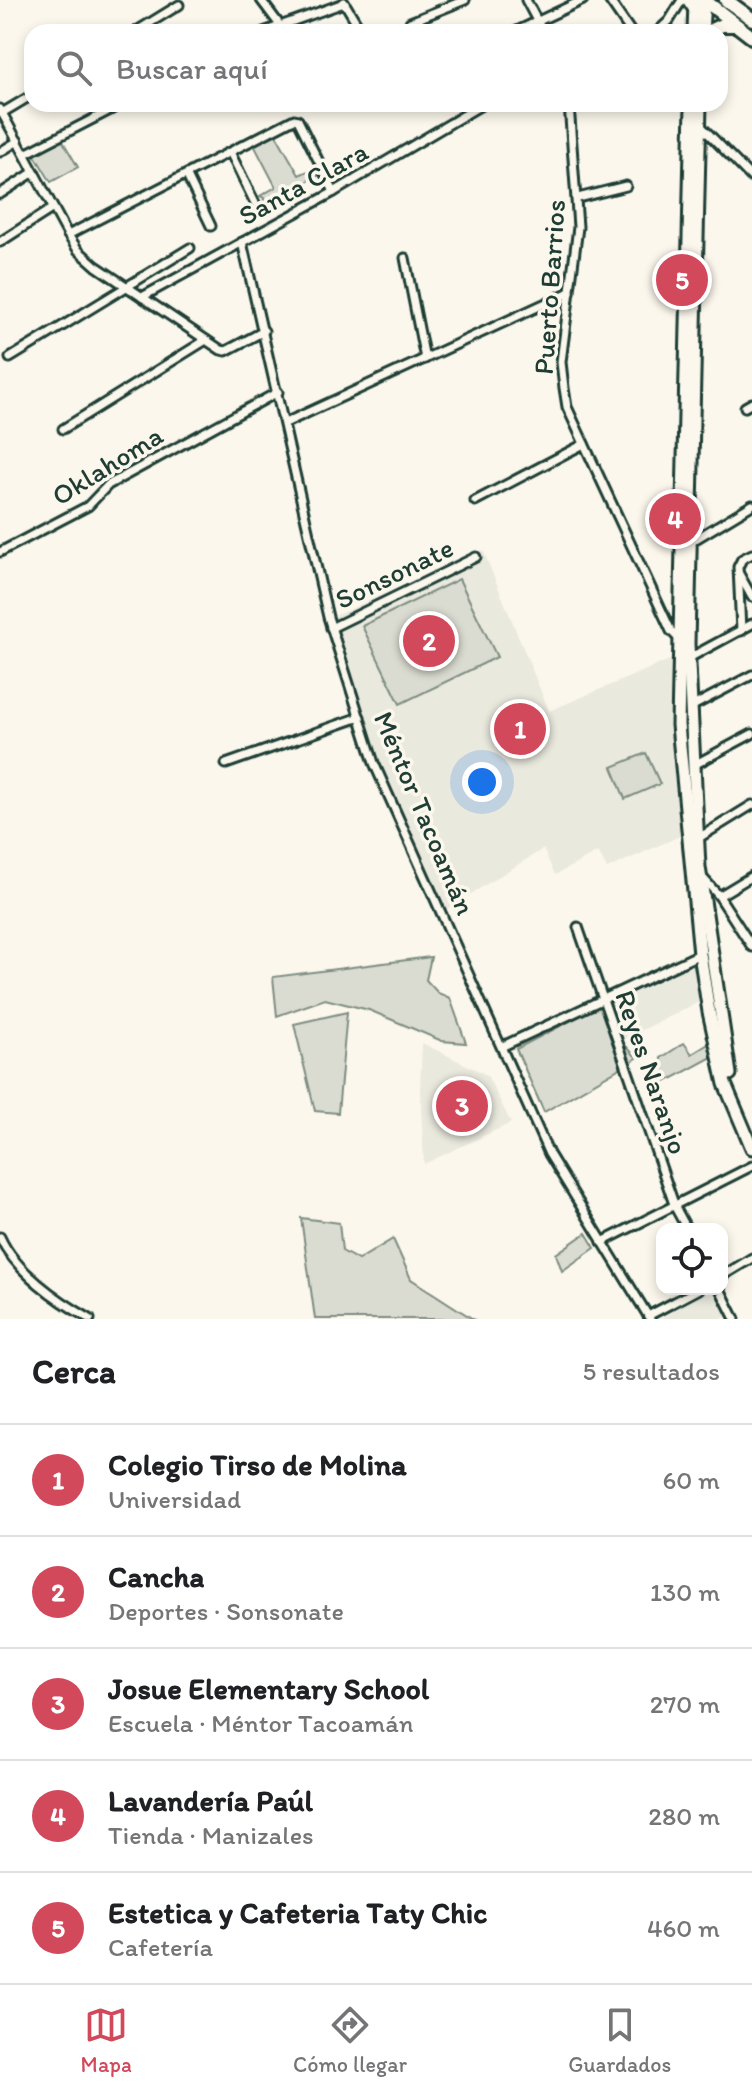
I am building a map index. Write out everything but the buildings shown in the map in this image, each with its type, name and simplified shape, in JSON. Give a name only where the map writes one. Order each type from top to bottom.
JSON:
[{"type":"main road","points":[[726,0],[752,19]]},
{"type":"main road","points":[[698,1],[752,37]]},
{"type":"main road","points":[[728,25],[736,25]]},
{"type":"street","points":[[261,0],[279,24],[344,1],[357,24]]},
{"type":"street","points":[[410,22],[465,0]]},
{"type":"street","points":[[526,0],[539,24]]},
{"type":"street","points":[[531,24],[583,0]]},
{"type":"street","points":[[609,0],[626,24]]},
{"type":"street","points":[[666,24],[682,0]]},
{"type":"street","points":[[695,24],[698,1]]},
{"type":"street","points":[[698,1],[703,24]]},
{"type":"street","points":[[148,24],[179,5]]},
{"type":"street","points":[[24,99],[1,111],[78,250],[142,297],[226,351],[264,331]]},
{"type":"street","points":[[25,154],[106,112]]},
{"type":"street","name":"Santa Clara","points":[[142,297],[334,192],[469,112]]},
{"type":"street","name":"Puerto Barrios","points":[[570,112],[578,198],[561,369],[567,407],[671,631],[683,642]]},
{"type":"street","points":[[692,112],[683,642],[689,658],[701,877],[717,1003],[737,1110]]},
{"type":"street","points":[[700,112],[689,543],[678,725],[700,954],[725,1084],[752,1148]]},
{"type":"street","points":[[68,235],[294,119],[298,120],[334,192]]},
{"type":"street","points":[[699,124],[752,178]]},
{"type":"street","points":[[0,152],[18,141]]},
{"type":"street","points":[[230,152],[255,203]]},
{"type":"street","points":[[0,194],[34,172]]},
{"type":"street","points":[[187,176],[211,226]]},
{"type":"street","points":[[578,198],[626,186]]},
{"type":"street","points":[[0,242],[53,208]]},
{"type":"street","name":"Méntor Tacoamán","points":[[242,242],[331,628],[374,763],[549,1154],[649,1318]]},
{"type":"street","points":[[10,358],[190,248]]},
{"type":"street","points":[[405,258],[425,359]]},
{"type":"street","points":[[285,423],[570,292]]},
{"type":"street","points":[[63,429],[206,340]]},
{"type":"street","name":"Oklahoma","points":[[0,552],[88,506],[108,485],[278,392]]},
{"type":"street","points":[[475,501],[584,444]]},
{"type":"street","points":[[689,543],[751,508]]},
{"type":"street","points":[[741,631],[738,572],[742,559],[752,554]]},
{"type":"street","name":"Sonsonate","points":[[331,628],[476,557]]},
{"type":"street","points":[[738,572],[752,597]]},
{"type":"street","points":[[689,658],[752,624]]},
{"type":"street","points":[[691,707],[752,675]]},
{"type":"street","points":[[226,764],[360,717]]},
{"type":"street","points":[[694,765],[752,734]]},
{"type":"street","points":[[697,839],[752,805]]},
{"type":"street","points":[[719,896],[752,876]]},
{"type":"street","points":[[701,877],[719,896],[752,947]]},
{"type":"street","name":"Reyes Naranjo","points":[[578,927],[675,1207],[684,1223]]},
{"type":"street","points":[[503,1046],[700,954]]},
{"type":"street","points":[[602,1242],[752,1166]]},
{"type":"street","points":[[0,1237],[16,1261],[72,1309],[90,1319]]},
{"type":"street","points":[[728,1272],[752,1258]]},
{"type":"street","points":[[649,1318],[689,1295]]},
{"type":"street","points":[[723,1295],[735,1319]]},
{"type":"shaded area","points":[[274,131],[299,175],[315,168],[319,175],[263,206],[264,198],[260,196],[276,187],[253,143]]},
{"type":"shaded area","points":[[61,138],[78,167],[51,182],[34,154]]},
{"type":"shaded area","points":[[483,550],[549,711],[672,659],[682,835],[607,869],[598,852],[555,875],[543,849],[442,912],[374,763],[328,619]]},
{"type":"shaded area","points":[[459,579],[497,657],[400,704],[362,626]]},
{"type":"shaded area","points":[[646,753],[660,784],[625,799],[612,767]]},
{"type":"shaded area","points":[[431,957],[426,980],[438,993],[450,998],[466,1043],[442,1041],[369,1010],[325,999],[277,1016],[273,977]]},
{"type":"shaded area","points":[[696,962],[703,1000],[624,1039],[615,1002]]},
{"type":"shaded area","points":[[605,1003],[614,1033],[637,1058],[544,1112],[516,1049]]},
{"type":"shaded area","points":[[347,1012],[338,1113],[315,1111],[294,1024]]},
{"type":"shaded area","points":[[422,1043],[487,1075],[511,1123],[424,1164],[420,1089]]},
{"type":"shaded area","points":[[684,1043],[692,1054],[710,1043],[714,1056],[666,1082],[661,1072],[661,1058]]},
{"type":"shaded area","points":[[301,1218],[339,1223],[342,1251],[358,1260],[393,1239],[411,1279],[473,1319],[315,1319]]},
{"type":"shaded area","points":[[586,1233],[595,1248],[562,1271],[556,1254]]},
{"type":"shaded area","points":[[698,1295],[718,1295],[730,1315],[722,1319],[660,1319]]},
{"type":"tunnel","points":[[714,0],[752,27]]},
{"type":"place","name":"Estetica y Cafeteria Taty Chic","points":[[682,280]]},
{"type":"place","name":"Lavandería Paúl","points":[[675,519]]},
{"type":"place","name":"Cancha","points":[[429,641]]},
{"type":"place","name":"Colegio Tirso de Molina","points":[[520,729]]},
{"type":"place","name":"Josue Elementary School","points":[[462,1106]]}]
